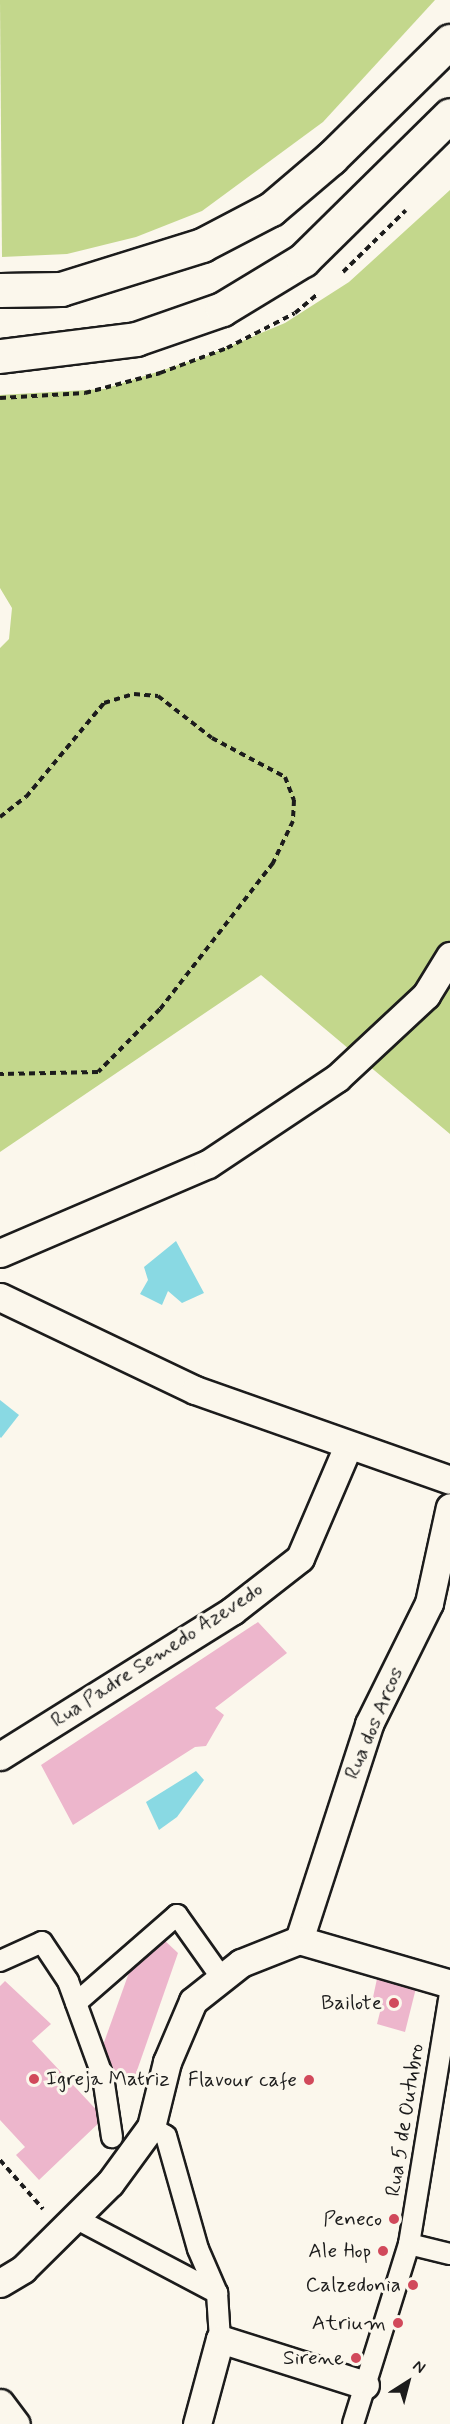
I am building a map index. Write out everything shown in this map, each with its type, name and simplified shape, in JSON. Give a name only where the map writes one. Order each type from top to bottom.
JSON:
[{"type":"main road","points":[[0,290],[61,289],[202,245],[271,209],[331,158],[450,41]]},
{"type":"main road","points":[[0,357],[136,339],[222,309],[303,260],[450,116]]},
{"type":"street","points":[[0,1253],[208,1164],[337,1078],[426,995],[450,956]]},
{"type":"street","points":[[0,1297],[195,1390],[348,1446],[450,1480]]},
{"type":"street","name":"Rua Padre Semedo Azevedo","points":[[0,1756],[232,1611],[300,1558],[348,1446]]},
{"type":"street","name":"Rua dos Arcos","points":[[298,1940],[369,1724],[429,1604],[450,1507]]},
{"type":"street","points":[[76,2003],[177,1915],[221,1977]]},
{"type":"street","points":[[0,2283],[69,2224],[110,2183],[152,2127],[167,2062],[194,2001],[241,1962],[298,1940],[450,1984]]},
{"type":"street","points":[[0,1961],[42,1942],[76,2003],[103,2077],[112,2137]]},
{"type":"street","name":"Rua 5 de Outubro","points":[[353,2424],[409,2244],[450,1994]]},
{"type":"street","points":[[152,2127],[166,2136],[198,2249],[217,2293],[220,2339],[197,2424]]},
{"type":"street","points":[[69,2224],[217,2293]]},
{"type":"street","points":[[409,2244],[450,2254]]},
{"type":"street","points":[[220,2339],[365,2385]]},
{"type":"street","points":[[0,2403],[16,2424]]},
{"type":"path","points":[[0,817],[26,797],[104,704],[134,694],[158,696],[212,738],[285,777],[294,800],[293,821],[273,862],[160,1009],[98,1072],[0,1074]]},
{"type":"path","points":[[0,2160],[69,2224]]},
{"type":"green space","points":[[0,0],[435,0],[323,122],[202,211],[136,237],[67,254],[2,257]]},
{"type":"green space","points":[[450,190],[450,1134],[261,975],[0,1152],[0,648],[9,639],[12,608],[0,588],[0,395],[104,389],[204,357],[285,323],[349,282]]},
{"type":"water","points":[[176,1241],[204,1293],[182,1303],[168,1291],[162,1305],[140,1294],[148,1280],[144,1267]]},
{"type":"water","points":[[0,1400],[19,1415],[1,1438],[0,1437]]},
{"type":"water","points":[[196,1771],[204,1780],[177,1817],[159,1830],[146,1802]]},
{"type":"building","points":[[258,1622],[287,1653],[215,1708],[224,1715],[206,1746],[195,1747],[73,1825],[41,1765]]},
{"type":"building","points":[[163,1939],[178,1953],[133,2082],[116,2079],[102,2048],[131,1967]]},
{"type":"building","name":"Bailote","points":[[378,1974],[417,1984],[405,2032],[377,2024],[382,2004],[372,2002]]},
{"type":"building","name":"Igreja Matriz","points":[[5,1981],[51,2024],[32,2041],[104,2118],[39,2180],[16,2155],[25,2147],[0,2120],[0,1986]]},
{"type":"place","name":"Bailote","points":[[394,2003]]},
{"type":"place","name":"Igreja Matriz","points":[[34,2079]]},
{"type":"place","name":"Flavour cafe","points":[[309,2080]]},
{"type":"place","name":"Peneco","points":[[394,2219]]},
{"type":"place","name":"Ale Hop","points":[[383,2251]]},
{"type":"place","name":"Calzedonia","points":[[413,2285]]},
{"type":"place","name":"Atrium","points":[[398,2323]]},
{"type":"place","name":"Sirene","points":[[356,2358]]}]
